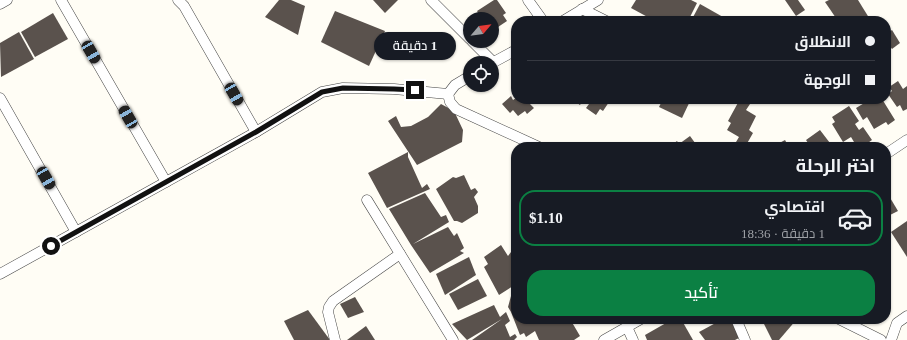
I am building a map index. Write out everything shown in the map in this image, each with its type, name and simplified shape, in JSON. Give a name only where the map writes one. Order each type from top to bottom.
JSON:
[{"type":"street","points":[[0,4],[7,0]]},
{"type":"street","points":[[61,0],[166,182]]},
{"type":"street","points":[[178,0],[184,6],[256,132]]},
{"type":"street","points":[[431,0],[463,32]]},
{"type":"street","points":[[528,0],[540,16]]},
{"type":"street","points":[[571,16],[598,0]]},
{"type":"street","points":[[582,9],[596,16]]},
{"type":"street","points":[[478,48],[486,56]]},
{"type":"street","points":[[499,59],[511,53]]},
{"type":"street","points":[[448,94],[455,85],[463,80]]},
{"type":"street","points":[[0,274],[256,132],[322,92],[343,88],[394,89],[448,94]]},
{"type":"street","points":[[448,94],[450,102],[456,108],[528,142]]},
{"type":"street","points":[[0,98],[76,232]]},
{"type":"street","points":[[891,151],[907,140]]},
{"type":"street","points":[[367,200],[453,340]]},
{"type":"street","points":[[335,340],[328,312],[333,301],[400,254]]},
{"type":"street","points":[[891,340],[897,323],[907,316]]},
{"type":"street","points":[[604,340],[632,324]]},
{"type":"street","points":[[738,324],[745,340]]},
{"type":"street","points":[[849,324],[881,340]]},
{"type":"street","points":[[627,327],[633,340]]},
{"type":"building","points":[[279,0],[291,0],[305,6],[298,35],[265,17]]},
{"type":"building","points":[[373,0],[398,0],[385,13]]},
{"type":"building","points":[[494,0],[497,0],[506,13],[503,15],[507,21],[499,26],[499,12],[477,11]]},
{"type":"building","points":[[636,0],[691,0],[697,3],[690,16],[646,16],[631,8]]},
{"type":"building","points":[[785,0],[798,0],[805,10],[796,16]]},
{"type":"building","points":[[829,0],[858,0],[868,16],[835,16],[825,2]]},
{"type":"building","points":[[700,4],[721,16],[694,16]]},
{"type":"building","points":[[335,11],[385,31],[369,66],[321,42]]},
{"type":"building","points":[[53,13],[68,39],[35,57],[21,32]]},
{"type":"building","points":[[892,30],[900,43],[892,49],[891,48]]},
{"type":"building","points":[[19,32],[34,59],[1,77],[0,43]]},
{"type":"building","points":[[898,81],[903,89],[907,86],[907,109],[903,111],[900,105],[897,107],[891,98],[891,86]]},
{"type":"building","points":[[511,96],[511,104],[530,104],[534,108],[527,114],[525,111],[518,116],[513,110],[510,113],[502,104]]},
{"type":"building","points":[[441,104],[454,111],[463,130],[462,142],[417,165],[388,121],[396,116],[401,127],[411,126],[428,117]]},
{"type":"building","points":[[589,104],[608,104],[603,111],[600,109],[596,115],[586,108]]},
{"type":"building","points":[[660,104],[689,104],[682,118],[659,107]]},
{"type":"building","points":[[737,104],[750,104],[746,110],[756,116],[749,130],[753,133],[748,142],[736,142],[739,137],[727,130],[731,123],[728,121]]},
{"type":"building","points":[[863,104],[885,104],[895,120],[888,125],[886,122],[874,129],[867,117],[863,120],[856,108]]},
{"type":"building","points":[[849,106],[859,121],[855,124],[859,130],[863,127],[872,140],[869,142],[854,142],[851,137],[843,142],[832,124],[835,122],[832,117]]},
{"type":"building","points":[[820,130],[829,142],[807,142],[806,140]]},
{"type":"building","points":[[690,136],[694,142],[682,142]]},
{"type":"building","points":[[408,152],[408,157],[422,188],[427,184],[430,189],[387,208],[368,173]]},
{"type":"building","points":[[464,175],[471,190],[475,188],[478,192],[474,197],[478,206],[478,213],[462,223],[454,221],[436,189],[453,177],[456,178]]},
{"type":"building","points":[[425,193],[441,217],[446,215],[449,222],[413,244],[448,227],[454,236],[457,233],[464,248],[460,251],[464,253],[430,273],[389,209]]},
{"type":"building","points":[[891,199],[898,211],[891,214]]},
{"type":"building","points":[[907,221],[907,257],[891,232]]},
{"type":"building","points":[[501,245],[508,256],[511,252],[511,287],[499,295],[484,267],[488,264],[484,257]]},
{"type":"building","points":[[469,257],[476,275],[445,295],[436,274]]},
{"type":"building","points":[[478,279],[487,296],[458,310],[449,294]]},
{"type":"building","points":[[511,296],[511,312],[508,307]]},
{"type":"building","points":[[355,297],[364,312],[348,318],[340,304]]},
{"type":"building","points":[[494,305],[500,317],[506,312],[510,321],[505,325],[510,337],[515,334],[517,337],[514,340],[472,340],[502,319],[467,340],[452,324]]},
{"type":"building","points":[[308,310],[330,340],[294,340],[284,321]]},
{"type":"building","points":[[516,324],[573,324],[580,336],[574,340],[539,340],[535,331],[526,337],[524,333],[520,335]]},
{"type":"building","points":[[664,324],[684,324],[693,340],[647,340],[645,335]]},
{"type":"building","points":[[714,324],[733,324],[739,338],[735,340],[705,340],[699,332]]},
{"type":"building","points":[[764,324],[793,324],[779,340],[772,340]]},
{"type":"building","points":[[366,326],[375,340],[347,340]]},
{"type":"route","points":[[51,246],[256,132],[322,92],[343,88],[415,90]]}]
